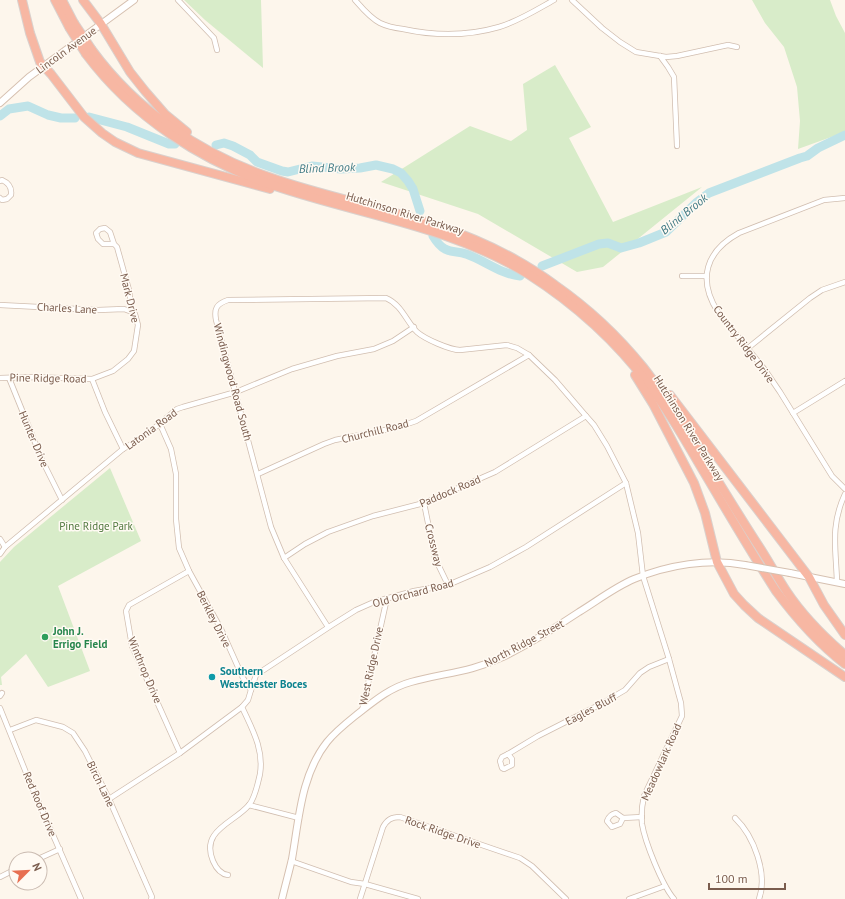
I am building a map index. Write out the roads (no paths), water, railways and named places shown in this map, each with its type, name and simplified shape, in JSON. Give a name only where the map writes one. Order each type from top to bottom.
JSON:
[{"type":"highway","points":[[22,0],[36,54],[84,117],[98,130],[115,142],[138,153],[305,199],[342,205]]},
{"type":"highway","name":"Hutchinson River Parkway","points":[[55,0],[106,78],[125,98],[161,128],[208,157],[238,172],[264,182],[428,229],[480,249],[513,265],[567,301],[588,319],[627,358],[661,401],[764,572],[782,599],[812,634],[845,664]]},
{"type":"highway","name":"Hutchinson River Parkway","points":[[62,0],[71,25]]},
{"type":"highway","points":[[83,0],[101,24],[133,77],[170,118],[202,142],[243,167]]},
{"type":"highway","name":"Hutchinson River Parkway","points":[[89,52],[134,98],[156,116],[186,137],[210,151],[243,167],[295,185],[429,222],[481,242],[515,259],[554,284],[584,306],[618,338],[665,396],[792,599],[822,634],[845,655]]},
{"type":"highway","points":[[588,319],[630,367],[645,389],[696,489],[705,513],[717,562],[731,589],[740,602],[750,612],[818,660],[845,677]]},
{"type":"highway","points":[[618,338],[652,371],[809,577],[828,611],[845,635]]},
{"type":"street","name":"Lincoln Avenue","points":[[0,103],[13,90],[44,66],[134,0]]},
{"type":"street","points":[[178,0],[214,38],[217,50]]},
{"type":"street","points":[[355,0],[380,23],[396,28],[423,33],[443,34],[469,33],[499,27],[533,12],[554,0]]},
{"type":"street","points":[[572,0],[602,28],[628,48],[636,52],[660,56],[677,56],[728,45],[738,47]]},
{"type":"street","points":[[660,56],[674,77],[677,146]]},
{"type":"street","points":[[0,181],[2,180],[8,182],[12,190],[12,195],[7,199],[2,200],[0,198]]},
{"type":"street","name":"Country Ridge Drive","points":[[845,198],[824,200],[729,238],[713,255],[708,265],[706,276],[711,301],[718,312],[748,348],[772,381],[832,476],[845,489]]},
{"type":"street","name":"Mark Drive","points":[[92,379],[113,371],[128,359],[134,351],[138,325],[135,314],[132,312],[129,290],[117,247],[114,244]]},
{"type":"street","points":[[682,276],[706,276]]},
{"type":"street","points":[[748,348],[810,298],[822,290],[845,282]]},
{"type":"street","name":"Windingwood Road South","points":[[328,627],[284,558],[271,527],[214,312],[217,306],[223,302],[236,299],[386,298],[391,300],[400,308],[414,327]]},
{"type":"street","name":"Charles Lane","points":[[0,305],[124,310],[132,312]]},
{"type":"street","name":"Meadowlark Road","points":[[414,327],[418,333],[454,350],[507,344],[529,355],[555,380],[594,425],[607,446],[626,483],[638,533],[643,576],[681,703],[682,716],[644,796],[642,806],[642,817],[647,840],[665,886],[674,899]]},
{"type":"street","name":"Latonia Road","points":[[4,547],[123,449],[145,436],[169,415],[183,407],[236,392],[292,369],[337,356],[374,349],[393,341],[414,327]]},
{"type":"street","name":"Churchill Road","points":[[258,474],[335,440],[395,428],[416,421],[529,355]]},
{"type":"street","name":"Pine Ridge Road","points":[[0,378],[30,377],[92,379],[123,449]]},
{"type":"street","name":"Hunter Drive","points":[[9,378],[43,462],[62,500]]},
{"type":"street","points":[[793,413],[845,381]]},
{"type":"street","name":"Paddock Road","points":[[284,558],[305,544],[328,532],[373,516],[424,503],[495,472],[586,416]]},
{"type":"street","name":"Berkley Drive","points":[[160,424],[171,449],[176,474],[176,519],[179,548],[189,571],[221,629],[243,678],[251,690]]},
{"type":"street","name":"Old Orchard Road","points":[[251,690],[256,675],[356,610],[387,598],[414,591],[448,585],[490,567],[526,547],[626,483]]},
{"type":"street","points":[[837,582],[834,546],[835,533],[837,517],[845,494]]},
{"type":"street","name":"Crossway","points":[[424,503],[435,558],[448,585]]},
{"type":"street","points":[[0,539],[4,547],[0,554]]},
{"type":"street","name":"North Ridge Street","points":[[282,899],[291,861],[302,796],[308,779],[322,750],[335,733],[380,696],[398,686],[410,682],[477,668],[503,657],[632,580],[685,565],[717,562],[745,565],[845,584]]},
{"type":"street","name":"Winthrop Drive","points":[[180,753],[132,646],[126,611],[130,605],[189,571]]},
{"type":"street","name":"West Ridge Drive","points":[[362,711],[387,598]]},
{"type":"street","name":"Eagles Bluff","points":[[508,754],[538,736],[625,690],[640,673],[649,667],[669,659]]},
{"type":"street","points":[[109,799],[180,753],[242,707],[248,700],[251,690]]},
{"type":"street","points":[[228,875],[220,872],[215,866],[211,856],[212,841],[215,834],[223,825],[249,805],[254,794],[261,762],[260,752],[242,707]]},
{"type":"street","name":"Red Roof Drive","points":[[0,708],[29,780],[82,899]]},
{"type":"street","name":"Birch Lane","points":[[10,730],[36,720],[63,727],[73,733],[85,751],[109,799],[152,897],[151,899]]},
{"type":"street","points":[[249,805],[299,818]]},
{"type":"street","name":"Rock Ridge Drive","points":[[360,899],[383,827],[389,819],[400,817],[520,858],[532,866],[566,899]]},
{"type":"street","points":[[623,818],[642,817]]},
{"type":"street","points":[[735,818],[744,826],[751,839],[760,866],[762,885],[759,899]]},
{"type":"street","points":[[48,854],[60,849]]},
{"type":"street","points":[[291,861],[351,882],[365,884],[418,899]]},
{"type":"street","points":[[630,899],[665,886]]},
{"type":"waterway","name":"Blind Brook","points":[[0,116],[9,109],[28,106],[48,115],[61,118],[75,118]]},
{"type":"waterway","name":"Blind Brook","points":[[89,117],[127,127],[169,144],[175,144]]},
{"type":"waterway","name":"Blind Brook","points":[[542,266],[599,244],[608,243],[621,248],[639,243],[666,232],[697,202],[709,193],[807,156],[818,148],[845,135]]},
{"type":"waterway","name":"Blind Brook","points":[[216,145],[224,143],[233,146],[250,155],[257,162],[288,172],[312,166],[341,169],[376,165],[393,169],[401,173],[408,181],[413,189],[420,211]]},
{"type":"waterway","name":"Blind Brook","points":[[433,236],[443,248],[453,252],[466,254],[506,273],[520,276]]},
{"type":"place","name":"John J. Errigo Field","points":[[45,637]]},
{"type":"place","name":"Southern Westchester Boces","points":[[212,677]]},
{"type":"park label","name":"Pine Ridge Park","points":[[96,526]]}]
